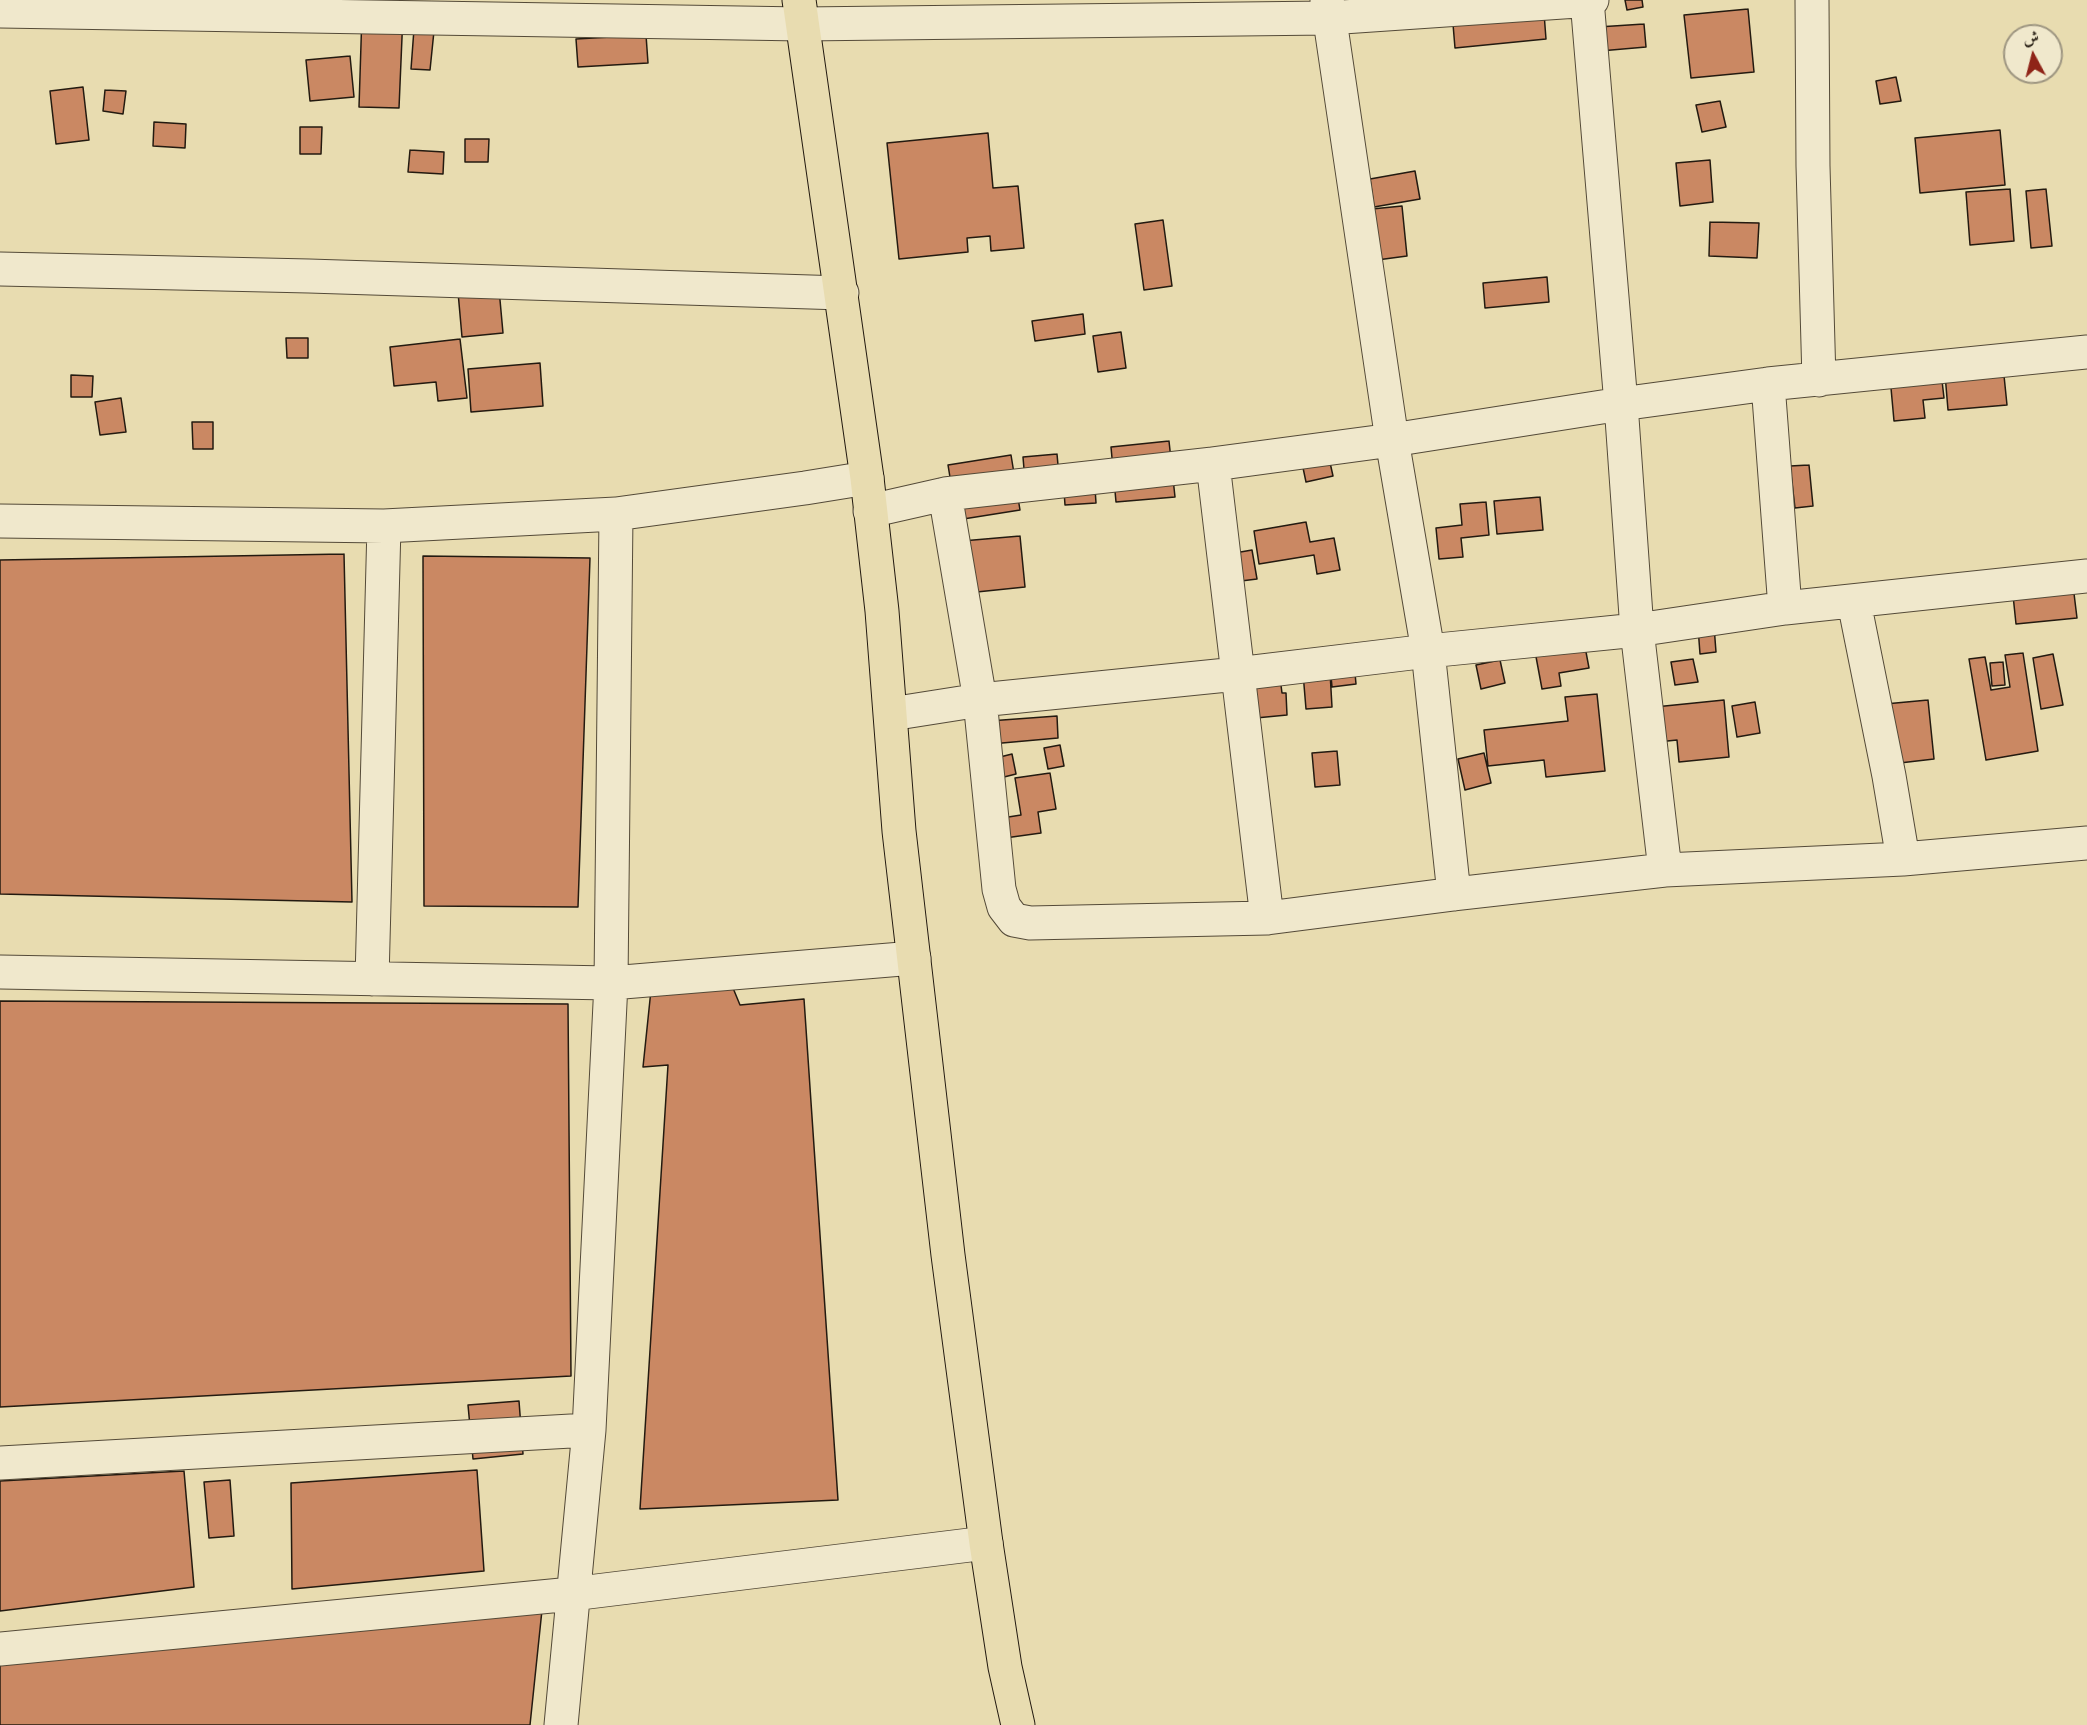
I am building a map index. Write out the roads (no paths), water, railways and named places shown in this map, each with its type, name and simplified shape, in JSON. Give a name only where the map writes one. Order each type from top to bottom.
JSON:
[{"type":"main road","points":[[801,12],[867,478],[882,611],[899,831],[936,1152],[986,1543],[1005,1667],[1018,1725]]},
{"type":"street","points":[[1587,0],[1621,404],[1637,630],[1665,870]]},
{"type":"street","points":[[0,11],[330,8],[801,12],[1328,9],[1592,0]]},
{"type":"street","points":[[1812,0],[1819,380]]},
{"type":"street","points":[[1328,9],[1392,440],[1428,651],[1454,894]]},
{"type":"street","points":[[0,269],[309,276],[842,293]]},
{"type":"street","points":[[870,511],[945,494],[1213,464],[1768,384],[2087,352]]},
{"type":"street","points":[[1768,384],[1785,608]]},
{"type":"street","points":[[1213,464],[1267,918]]},
{"type":"street","points":[[0,521],[384,526],[616,513],[867,478]]},
{"type":"street","points":[[945,494],[980,700],[999,889],[1004,908],[1014,920],[1030,923],[1267,918],[1665,870],[1903,859],[2087,843]]},
{"type":"street","points":[[561,1725],[589,1430],[611,983],[616,513]]},
{"type":"street","points":[[372,979],[384,526]]},
{"type":"street","points":[[891,714],[980,700],[1637,630],[1785,608],[2087,576]]},
{"type":"street","points":[[1854,602],[1903,859]]},
{"type":"street","points":[[0,972],[611,983],[914,958]]},
{"type":"street","points":[[0,1463],[589,1430]]},
{"type":"street","points":[[0,1649],[572,1594],[986,1543]]}]
